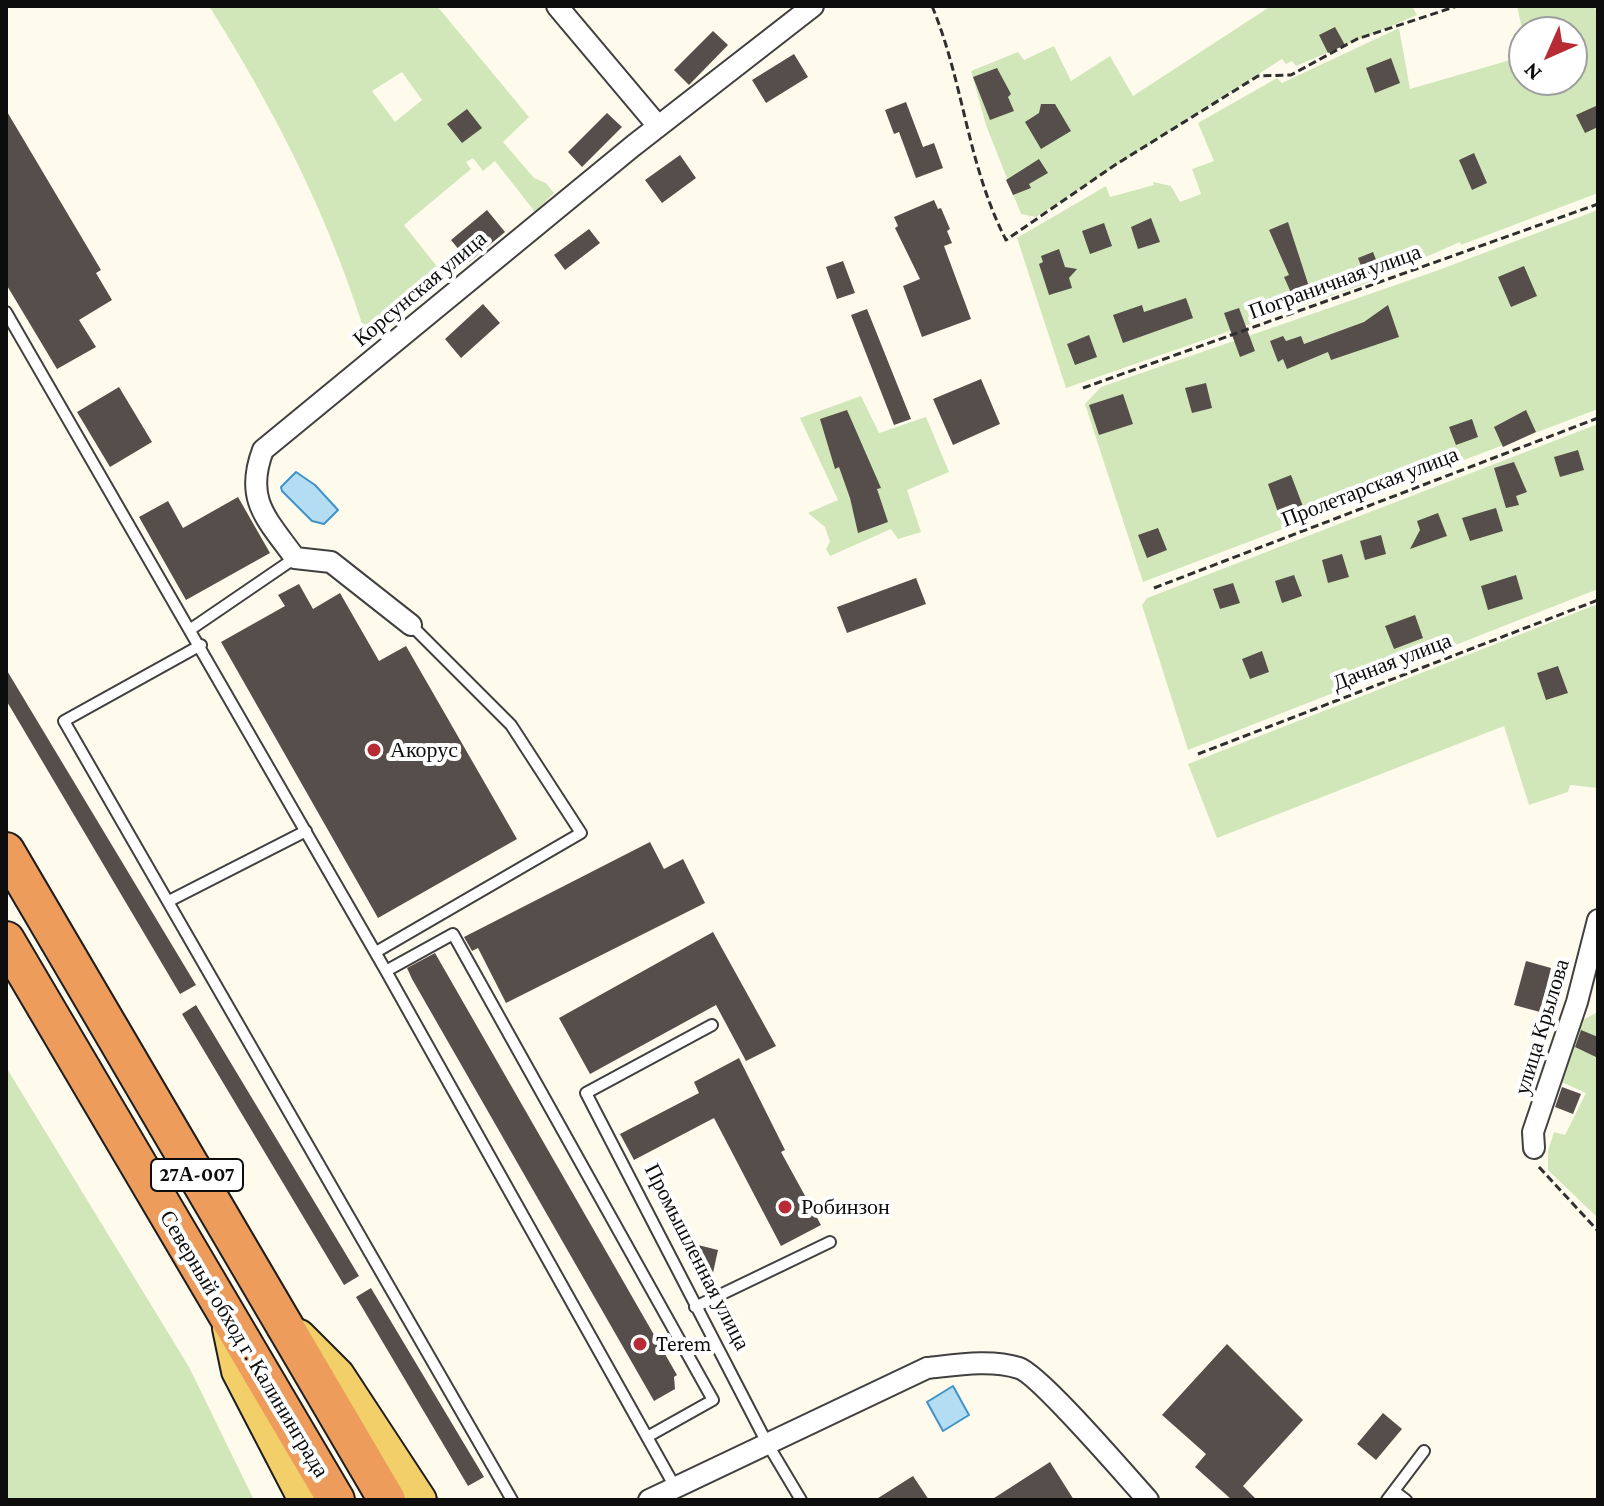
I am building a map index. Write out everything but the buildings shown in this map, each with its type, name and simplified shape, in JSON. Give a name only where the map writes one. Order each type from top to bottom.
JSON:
[{"type":"highway","name":"Северный обход г. Калининграда","points":[[6,851],[387,1500]]},
{"type":"highway","name":"Северный обход г. Калининграда","points":[[6,940],[227,1321],[336,1500]]},
{"type":"main road","points":[[281,1318],[338,1375],[420,1500]]},
{"type":"main road","points":[[227,1321],[238,1371],[305,1500]]},
{"type":"street","points":[[557,6],[658,126]]},
{"type":"street","name":"Корсунская улица","points":[[295,558],[262,512],[253,477],[263,450],[658,126],[813,6]]},
{"type":"street","points":[[295,558],[331,562],[411,625]]},
{"type":"street","name":"улица Крылова","points":[[1534,1148],[1533,1132],[1577,1002],[1598,920]]},
{"type":"street","points":[[649,1500],[927,1368],[976,1364],[1022,1368],[1099,1443],[1148,1500]]},
{"type":"lane","points":[[6,312],[376,952],[675,1487]]},
{"type":"lane","points":[[191,629],[295,558]]},
{"type":"lane","points":[[376,952],[581,833],[511,725],[411,625]]},
{"type":"lane","points":[[201,645],[64,721],[512,1500]]},
{"type":"lane","points":[[169,901],[306,831]]},
{"type":"lane","points":[[386,971],[453,934],[713,1400],[647,1437]]},
{"type":"lane","name":"Промышленная улица","points":[[712,1025],[586,1093],[695,1307],[801,1500]]},
{"type":"lane","points":[[695,1307],[830,1242]]},
{"type":"lane","points":[[1406,1500],[1391,1496],[1424,1451]]},
{"type":"path","points":[[932,6],[941,27],[972,159],[989,207],[1006,240],[1115,165],[1258,76],[1291,75],[1357,39],[1457,6]]},
{"type":"path","name":"Пограничная улица","points":[[1083,388],[1598,204]]},
{"type":"path","name":"Пролетарская улица","points":[[1154,588],[1598,418]]},
{"type":"path","name":"Дачная улица","points":[[1198,754],[1598,600]]},
{"type":"path","points":[[1534,1148],[1537,1164],[1546,1179],[1598,1231]]},
{"type":"green space","points":[[209,6],[437,6],[529,117],[503,142],[534,178],[546,183],[554,193],[535,212],[495,161],[483,171],[473,158],[466,162],[471,169],[404,225],[447,279],[368,343],[320,212],[234,46]],"holes":[[[402,72],[422,100],[395,122],[372,91]]]},
{"type":"green space","points":[[1271,6],[1412,6],[1417,15],[1296,66],[1292,61],[1286,64],[1282,59],[1036,217],[1021,214],[986,125],[971,71],[1018,52],[1024,60],[1054,46],[1071,81],[1110,56],[1133,96]]},
{"type":"green space","points":[[1517,6],[1594,6],[1598,14],[1598,193],[1461,245],[1460,242],[1362,285],[1066,388],[1017,238],[1106,186],[1110,197],[1154,185],[1153,182],[1171,186],[1180,202],[1201,194],[1192,169],[1214,161],[1198,123],[1277,78],[1282,83],[1399,28],[1410,89],[1508,61],[1508,96],[1588,96],[1588,16],[1519,16]]},
{"type":"green space","points":[[1598,210],[1598,409],[1143,582],[1085,404],[1101,387],[1436,271]]},
{"type":"green space","points":[[861,396],[879,433],[926,417],[949,472],[907,490],[921,532],[898,539],[891,529],[830,556],[826,549],[830,542],[825,527],[808,513],[838,500],[800,418]]},
{"type":"green space","points":[[1598,424],[1598,589],[1188,750],[1142,605],[1147,598]]},
{"type":"green space","points":[[1598,604],[1598,788],[1570,785],[1568,792],[1529,805],[1504,726],[1217,838],[1188,764]]},
{"type":"green space","points":[[1596,1013],[1598,1218],[1548,1170],[1548,1151],[1554,1132],[1565,1135],[1586,1093],[1557,1080],[1574,1024]]},
{"type":"green space","points":[[6,1067],[189,1367],[254,1500],[6,1500]]},
{"type":"water","points":[[296,472],[315,485],[338,510],[324,524],[312,521],[282,491],[281,487]]},
{"type":"water","points":[[953,1386],[969,1415],[943,1431],[927,1402]]},
{"type":"place","name":"Акорус","points":[[374,750]]},
{"type":"place","name":"Робинзон","points":[[785,1207]]},
{"type":"place","name":"Terem","points":[[640,1344]]}]
